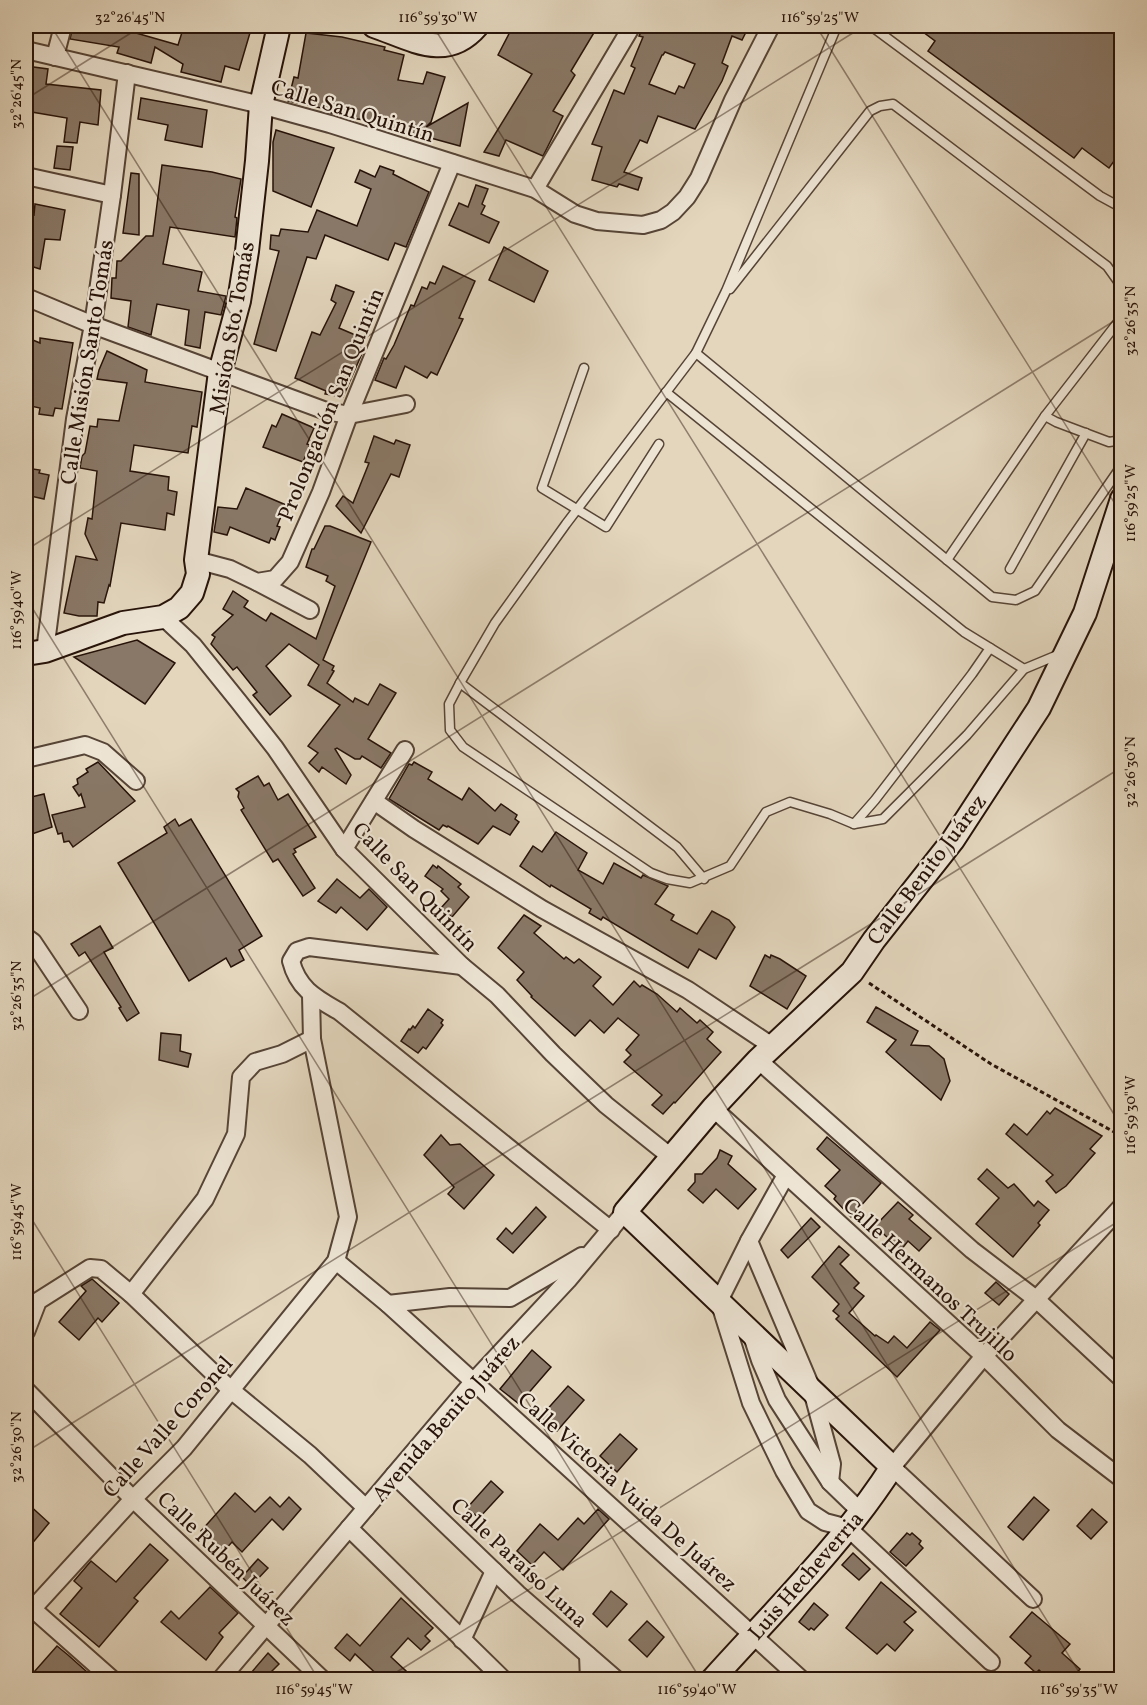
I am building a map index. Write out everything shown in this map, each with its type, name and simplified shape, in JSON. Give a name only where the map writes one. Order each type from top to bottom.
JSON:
[{"type":"street","points":[[55,57],[63,26]]},
{"type":"street","name":"Misión Sto. Tomás","points":[[163,617],[179,608],[192,593],[198,574],[196,560],[220,372],[239,301],[257,161],[261,105],[279,26]]},
{"type":"street","points":[[374,26],[425,43],[442,46],[453,45],[463,40],[477,26]]},
{"type":"street","points":[[536,189],[632,26]]},
{"type":"street","name":"Calle San Quintín","points":[[26,50],[261,105],[330,124],[536,189],[575,214],[597,221],[643,225],[661,220],[673,212],[687,197],[699,178],[733,100],[771,26]]},
{"type":"street","name":"Calle Misión Santo Tomás","points":[[35,653],[93,325],[127,73]]},
{"type":"street","name":"Prolongación San Quintin","points":[[257,582],[275,579],[290,562],[321,492],[349,415],[452,164]]},
{"type":"street","points":[[26,176],[112,195]]},
{"type":"street","points":[[26,297],[93,325],[326,411],[349,415],[406,404]]},
{"type":"street","name":"Calle Benito Juárez","points":[[671,1157],[765,1053],[852,972],[874,940],[953,840],[1039,708],[1085,613],[1122,499]]},
{"type":"street","points":[[196,560],[230,569],[310,610]]},
{"type":"street","points":[[35,653],[123,623],[163,617]]},
{"type":"street","name":"Calle San Quintín","points":[[163,617],[193,645],[275,748],[344,849],[462,966],[497,995],[606,1105],[671,1157]]},
{"type":"street","points":[[26,759],[85,745],[103,752],[136,781]]},
{"type":"street","points":[[344,849],[405,750]]},
{"type":"street","points":[[374,801],[414,829],[542,909],[688,990],[765,1053],[972,1250],[1036,1299],[1122,1378]]},
{"type":"street","points":[[26,937],[33,942],[79,1011]]},
{"type":"street","points":[[462,966],[309,947],[297,951],[291,961],[295,975],[311,995],[340,1012],[611,1230]]},
{"type":"street","points":[[311,995],[312,1039],[348,1217],[336,1261]]},
{"type":"street","points":[[131,1294],[205,1199],[236,1134],[241,1077],[255,1062],[282,1054],[312,1039]]},
{"type":"street","name":"Calle Hermanos Trujillo","points":[[713,1108],[984,1356],[1058,1430],[1122,1479]]},
{"type":"street","name":"Avenida Benito Juárez","points":[[220,1680],[473,1382],[611,1230],[671,1157]]},
{"type":"street","points":[[786,1175],[719,1301],[751,1403],[784,1471],[808,1511],[825,1522],[854,1520]]},
{"type":"street","points":[[892,1467],[984,1356],[1122,1206]]},
{"type":"street","points":[[625,1212],[1034,1599]]},
{"type":"street","points":[[749,1242],[811,1387],[832,1464],[830,1482]]},
{"type":"street","points":[[388,1304],[450,1297],[510,1298],[596,1247]]},
{"type":"street","name":"Calle Victoria Vuida De Juárez","points":[[336,1261],[388,1304],[802,1680]]},
{"type":"street","name":"Calle Valle Coronel","points":[[28,1609],[184,1448],[336,1261]]},
{"type":"street","points":[[26,1332],[38,1301],[90,1268],[100,1269],[131,1294],[231,1390],[309,1455],[366,1508]]},
{"type":"street","points":[[750,1330],[777,1400],[854,1520],[991,1662]]},
{"type":"street","name":"Calle Rubén Juárez","points":[[26,1390],[133,1499],[323,1680]]},
{"type":"street","name":"Luis Hecheverria","points":[[712,1680],[854,1520],[892,1467]]},
{"type":"street","name":"Calle Paraíso Luna","points":[[394,1475],[494,1571],[617,1680]]},
{"type":"street","points":[[349,1528],[504,1680]]},
{"type":"street","points":[[462,1640],[494,1571]]},
{"type":"street","points":[[28,1609],[113,1680]]},
{"type":"street","points":[[588,1655],[589,1680]]},
{"type":"lane","points":[[837,26],[722,299],[696,353],[578,508],[495,623],[449,704],[450,730],[463,747],[651,873],[667,879],[690,883],[730,866],[766,812],[790,802],[854,824],[883,819],[967,735],[1024,669],[1066,651]]},
{"type":"lane","points":[[872,26],[1100,196],[1122,208]]},
{"type":"lane","points":[[722,299],[870,111],[880,106],[893,104],[1107,266],[1122,287]]},
{"type":"lane","points":[[947,560],[1045,416],[1122,314]]},
{"type":"lane","points":[[696,353],[993,597],[1016,600],[1035,591],[1122,465]]},
{"type":"lane","points":[[584,368],[542,488],[606,527],[659,444]]},
{"type":"lane","points":[[666,392],[964,632],[1024,669]]},
{"type":"lane","points":[[1045,416],[1109,442],[1122,440]]},
{"type":"lane","points":[[1010,569],[1086,433]]},
{"type":"lane","points":[[854,824],[903,764],[990,648]]},
{"type":"lane","points":[[460,683],[677,847],[704,879]]},
{"type":"path","points":[[852,972],[991,1064],[1116,1133]]},
{"type":"building","points":[[73,26],[123,26],[122,29],[178,45],[184,26],[252,26],[239,70],[225,66],[221,82],[181,72],[183,64],[155,47],[151,63],[117,53],[119,47],[70,39]]},
{"type":"building","points":[[513,26],[598,26],[571,71],[575,75],[553,111],[563,116],[543,156],[506,140],[499,156],[484,152],[532,74],[498,55]]},
{"type":"building","points":[[644,26],[749,26],[742,40],[732,36],[722,63],[728,66],[695,129],[658,116],[647,143],[640,140],[624,172],[642,178],[638,190],[619,184],[617,187],[592,180],[602,147],[592,144],[614,90],[624,94],[635,68],[631,66],[643,37],[639,36]],"holes":[[[665,52],[695,64],[684,88],[679,86],[675,94],[649,84]]]},
{"type":"building","points":[[915,26],[1122,26],[1122,157],[1114,161],[1109,168],[1082,148],[1074,158],[928,51],[935,41]]},
{"type":"building","points":[[306,33],[342,37],[385,47],[384,50],[404,55],[398,80],[423,84],[427,72],[445,77],[431,122],[426,127],[468,103],[460,146],[365,120],[343,117],[343,114],[331,113],[331,110],[288,101],[294,77],[298,78]]},
{"type":"building","points":[[26,66],[48,69],[46,84],[101,90],[98,125],[80,122],[77,143],[64,142],[67,118],[26,111]]},
{"type":"building","points":[[141,98],[207,110],[202,147],[165,140],[168,125],[138,119]]},
{"type":"building","points":[[276,130],[334,148],[311,207],[273,191],[273,142]]},
{"type":"building","points":[[57,146],[73,147],[70,170],[54,168]]},
{"type":"building","points":[[162,165],[212,172],[241,179],[235,217],[237,218],[235,237],[170,227],[163,264],[202,272],[198,291],[226,296],[221,315],[205,312],[200,348],[185,345],[189,310],[157,304],[151,335],[128,327],[131,301],[111,298],[112,278],[116,278],[117,261],[121,261],[146,236],[153,236]]},
{"type":"building","points":[[380,166],[394,171],[393,174],[429,192],[406,247],[395,243],[388,260],[325,235],[316,259],[307,257],[276,351],[254,344],[279,251],[270,249],[271,235],[279,236],[281,229],[308,232],[317,210],[357,226],[371,189],[355,182],[360,170],[375,177]]},
{"type":"building","points":[[131,173],[139,174],[139,235],[123,233]]},
{"type":"building","points":[[476,185],[488,189],[481,214],[499,222],[489,243],[449,225],[459,203],[468,207]]},
{"type":"building","points":[[35,204],[65,210],[60,240],[45,239],[40,269],[27,265],[31,239],[26,238],[26,234],[30,214],[34,215]]},
{"type":"building","points":[[504,247],[548,271],[534,302],[489,280]]},
{"type":"building","points":[[443,266],[475,281],[459,318],[463,319],[437,375],[431,372],[427,378],[405,366],[396,388],[375,380],[384,358],[386,359],[394,345],[411,305],[414,306],[422,287],[427,289],[430,282],[435,284]]},
{"type":"building","points":[[336,285],[354,292],[339,328],[360,337],[357,346],[364,349],[343,397],[325,394],[326,391],[295,378],[312,332],[320,335],[336,303],[331,300]]},
{"type":"building","points":[[40,338],[73,343],[62,409],[55,408],[53,416],[39,414],[40,408],[26,405],[26,378],[33,340],[40,343]]},
{"type":"building","points":[[107,351],[147,370],[145,382],[202,392],[197,427],[192,426],[188,453],[134,445],[130,471],[169,477],[168,490],[177,492],[174,515],[167,513],[165,530],[121,523],[110,586],[104,603],[98,602],[97,616],[79,616],[64,613],[76,556],[97,560],[85,534],[88,518],[92,519],[97,471],[80,468],[82,456],[85,453],[90,426],[97,427],[98,419],[119,421],[127,383],[97,379]]},
{"type":"building","points":[[282,414],[314,428],[303,462],[263,447],[272,425],[276,427]]},
{"type":"building","points":[[374,436],[394,444],[396,440],[410,445],[399,477],[391,474],[361,533],[336,506],[343,496],[353,503],[369,463],[365,462]]},
{"type":"building","points":[[26,468],[40,470],[39,473],[49,475],[44,499],[26,495]]},
{"type":"building","points":[[246,488],[286,505],[277,526],[280,527],[275,540],[271,538],[269,543],[230,527],[227,535],[214,532],[218,507],[237,509]]},
{"type":"building","points":[[325,526],[371,542],[323,660],[334,666],[332,670],[334,671],[327,683],[353,702],[355,698],[368,705],[380,684],[396,693],[368,739],[391,753],[381,768],[362,756],[360,759],[355,759],[335,749],[351,775],[346,784],[322,767],[319,772],[309,763],[318,753],[308,746],[340,705],[308,685],[319,665],[289,644],[266,666],[291,696],[270,715],[253,695],[257,692],[237,667],[233,670],[211,644],[215,637],[212,635],[233,615],[223,609],[233,591],[248,601],[244,607],[266,621],[271,613],[316,639],[335,586],[326,581],[328,576],[306,567],[312,549]]},
{"type":"building","points":[[137,640],[175,663],[145,704],[74,657]]},
{"type":"building","points":[[98,762],[135,801],[73,847],[69,841],[64,842],[62,833],[58,834],[52,815],[85,807],[81,794],[79,796],[73,787],[78,784],[77,779],[88,772],[86,769]]},
{"type":"building","points":[[414,762],[432,772],[428,779],[462,800],[469,788],[495,811],[501,804],[517,815],[515,819],[519,822],[510,835],[493,826],[478,844],[448,826],[443,825],[439,830],[389,799],[409,764],[412,765]]},
{"type":"building","points":[[258,776],[264,786],[269,783],[278,800],[288,794],[316,837],[294,849],[296,852],[293,854],[315,888],[303,896],[278,859],[273,862],[241,810],[244,808],[236,789]]},
{"type":"building","points":[[44,794],[52,827],[32,834],[27,798]]},
{"type":"building","points":[[175,819],[179,826],[191,819],[262,936],[239,950],[244,960],[231,967],[226,958],[189,981],[118,863],[167,833],[164,827]]},
{"type":"building","points":[[556,832],[587,853],[578,870],[603,884],[614,863],[641,878],[643,875],[668,886],[655,904],[674,915],[671,920],[697,934],[712,911],[729,920],[735,927],[716,959],[699,949],[688,968],[603,917],[601,920],[589,913],[591,909],[551,885],[550,887],[520,866],[533,846],[542,852]]},
{"type":"building","points":[[433,865],[437,868],[438,866],[461,884],[458,887],[469,897],[452,917],[441,908],[449,899],[441,891],[443,889],[425,876]]},
{"type":"building","points":[[337,879],[360,898],[369,889],[387,907],[367,930],[341,907],[336,913],[318,901]]},
{"type":"building","points":[[524,915],[541,926],[534,933],[564,959],[566,957],[574,963],[579,959],[601,977],[593,986],[613,1005],[634,981],[640,987],[642,985],[657,994],[677,1012],[680,1008],[697,1023],[700,1020],[713,1032],[707,1039],[721,1052],[663,1114],[652,1105],[662,1095],[624,1062],[631,1055],[626,1050],[639,1035],[618,1018],[604,1033],[590,1020],[575,1036],[531,997],[517,980],[524,972],[498,948]]},
{"type":"building","points":[[100,926],[113,948],[104,952],[139,1013],[127,1021],[119,1008],[121,1007],[85,952],[79,956],[71,944]]},
{"type":"building","points":[[765,955],[780,959],[806,976],[787,1009],[750,986]]},
{"type":"building","points":[[876,1007],[918,1031],[911,1045],[929,1046],[944,1059],[950,1081],[941,1100],[886,1052],[896,1040],[867,1022]]},
{"type":"building","points":[[428,1009],[443,1020],[441,1023],[443,1025],[426,1049],[423,1047],[418,1053],[401,1041],[409,1029],[413,1026],[415,1028]]},
{"type":"building","points":[[161,1033],[181,1035],[180,1051],[191,1054],[188,1067],[159,1060]]},
{"type":"building","points":[[1055,1108],[1102,1136],[1090,1149],[1095,1153],[1066,1186],[1056,1193],[1046,1181],[1053,1175],[1006,1134],[1014,1124],[1027,1135],[1047,1111],[1050,1114]]},
{"type":"building","points":[[441,1135],[450,1145],[460,1144],[494,1175],[464,1209],[448,1194],[454,1187],[424,1155]]},
{"type":"building","points":[[827,1137],[881,1183],[851,1217],[834,1199],[836,1196],[825,1186],[840,1170],[817,1149]]},
{"type":"building","points":[[720,1150],[732,1156],[728,1164],[756,1189],[738,1209],[716,1189],[703,1203],[688,1190],[695,1182],[695,1174],[702,1174],[717,1158]]},
{"type":"building","points":[[987,1169],[1008,1188],[1014,1184],[1034,1206],[1038,1201],[1049,1210],[1038,1223],[1040,1225],[1013,1257],[976,1224],[999,1198],[978,1179]]},
{"type":"building","points":[[898,1202],[913,1215],[909,1219],[931,1238],[919,1251],[908,1241],[901,1250],[875,1226]]},
{"type":"building","points":[[536,1207],[546,1217],[513,1253],[497,1239],[506,1228],[512,1234]]},
{"type":"building","points":[[811,1218],[820,1227],[788,1258],[781,1250]]},
{"type":"building","points":[[839,1246],[849,1255],[840,1264],[859,1283],[854,1288],[864,1296],[849,1313],[875,1336],[888,1343],[894,1336],[907,1348],[930,1322],[940,1330],[897,1377],[836,1319],[839,1316],[833,1311],[839,1304],[812,1277]]},
{"type":"building","points":[[92,1279],[119,1303],[102,1322],[98,1318],[79,1340],[59,1322],[86,1291],[81,1286]]},
{"type":"building","points":[[996,1282],[1009,1294],[999,1305],[985,1293]]},
{"type":"building","points":[[532,1350],[551,1367],[519,1404],[500,1389]]},
{"type":"building","points":[[568,1386],[584,1400],[557,1431],[543,1419],[543,1414]]},
{"type":"building","points":[[620,1434],[637,1449],[617,1472],[600,1456]]},
{"type":"building","points":[[491,1481],[503,1492],[479,1518],[467,1508]]},
{"type":"building","points":[[235,1493],[255,1512],[270,1497],[280,1507],[289,1497],[301,1509],[283,1530],[272,1519],[242,1552],[232,1542],[224,1551],[201,1531]]},
{"type":"building","points":[[1034,1497],[1049,1510],[1023,1540],[1008,1527]]},
{"type":"building","points":[[26,1502],[49,1523],[26,1551]]},
{"type":"building","points":[[598,1509],[609,1519],[563,1570],[544,1552],[532,1565],[517,1551],[540,1524],[558,1540],[578,1518],[584,1524]]},
{"type":"building","points":[[1092,1509],[1107,1522],[1091,1539],[1077,1526]]},
{"type":"building","points":[[907,1533],[910,1535],[912,1533],[921,1541],[919,1544],[923,1548],[906,1566],[890,1552]]},
{"type":"building","points":[[150,1544],[168,1560],[134,1598],[138,1601],[99,1647],[60,1614],[82,1588],[74,1581],[91,1561],[116,1582]]},
{"type":"building","points":[[853,1553],[870,1569],[859,1580],[842,1565]]},
{"type":"building","points":[[258,1559],[268,1568],[251,1586],[242,1577]]},
{"type":"building","points":[[881,1582],[916,1612],[904,1622],[913,1630],[895,1651],[887,1644],[877,1654],[846,1628]]},
{"type":"building","points":[[210,1587],[238,1613],[219,1633],[223,1637],[206,1660],[161,1622],[171,1611],[179,1619]]},
{"type":"building","points":[[611,1591],[627,1604],[607,1627],[593,1614]]},
{"type":"building","points":[[401,1598],[433,1628],[425,1636],[430,1641],[421,1650],[408,1638],[391,1657],[406,1671],[403,1673],[409,1680],[383,1680],[355,1654],[350,1661],[335,1648],[347,1634],[360,1646]]},
{"type":"building","points":[[814,1603],[828,1615],[814,1630],[811,1628],[809,1630],[799,1622]]},
{"type":"building","points":[[1032,1612],[1070,1644],[1062,1653],[1080,1669],[1071,1680],[1050,1680],[1039,1670],[1036,1673],[1025,1663],[1031,1656],[1010,1637]]},
{"type":"building","points":[[647,1621],[664,1637],[647,1657],[629,1640]]},
{"type":"building","points":[[57,1646],[68,1655],[96,1680],[27,1680]]},
{"type":"building","points":[[268,1653],[279,1664],[263,1680],[245,1680]]}]
